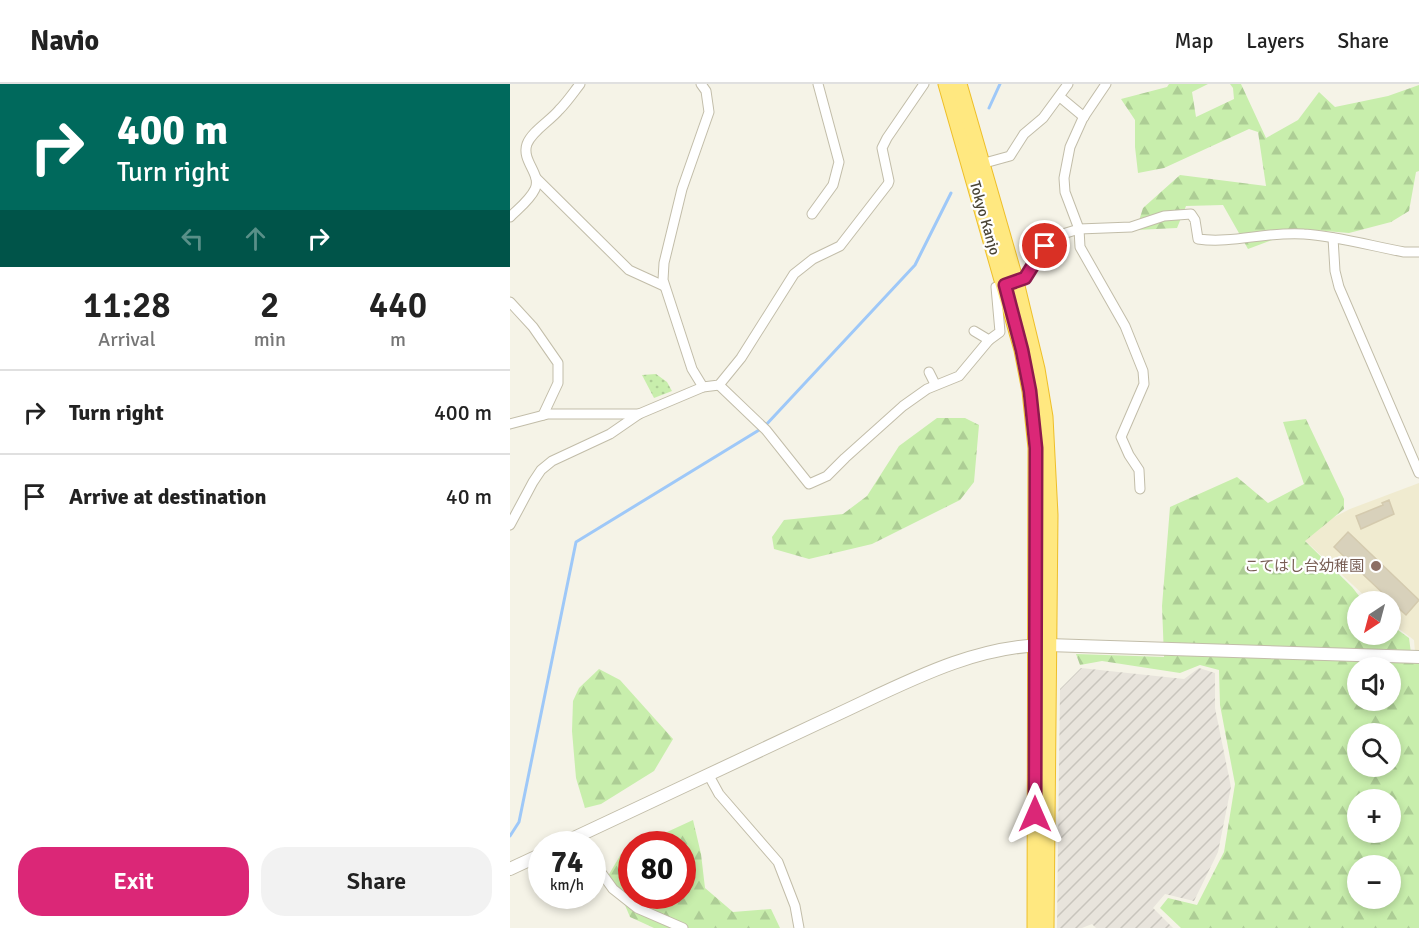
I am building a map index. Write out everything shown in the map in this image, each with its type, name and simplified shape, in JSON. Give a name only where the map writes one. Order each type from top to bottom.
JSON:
[{"type":"highway","name":"Tokyo Kanjo","points":[[946,84],[1010,284]]},
{"type":"highway","name":"Tokyo Kanjo","points":[[959,84],[1010,284],[1030,391],[1036,448],[1042,645],[1046,928]]},
{"type":"highway","name":"Tokyo Kanjo","points":[[1035,928],[1042,645]]},
{"type":"street","points":[[510,217],[533,193],[537,185],[526,155],[526,146],[530,138],[559,110],[580,84]]},
{"type":"street","points":[[701,84],[706,91],[709,112],[682,189],[664,263],[663,280],[692,369],[704,387]]},
{"type":"street","points":[[812,214],[833,185],[839,162],[818,84]]},
{"type":"street","points":[[510,525],[541,470],[552,461],[610,434],[639,414],[704,387],[719,385],[741,358],[794,274],[813,259],[840,246],[888,184],[882,148],[924,84]]},
{"type":"street","points":[[981,164],[1010,156],[1024,134],[1043,118],[1068,84]]},
{"type":"street","points":[[1106,84],[1084,117],[1070,147],[1064,178],[1065,192],[1079,229],[1080,247],[1125,326],[1143,371],[1144,384],[1121,437],[1139,470],[1140,489]]},
{"type":"street","points":[[1060,97],[1084,117]]},
{"type":"street","points":[[536,178],[629,270],[664,286]]},
{"type":"street","points":[[719,385],[764,427],[809,484],[827,476],[903,406],[935,384],[959,376],[989,340],[1000,332],[996,287],[1025,278],[1050,239],[1079,229],[1131,227],[1164,216],[1191,214],[1195,220],[1198,238],[1212,241],[1265,234],[1294,234],[1333,238],[1404,252],[1419,252]]},
{"type":"street","points":[[1333,238],[1335,271],[1339,287],[1419,473]]},
{"type":"street","points":[[510,302],[533,327],[558,363],[558,383],[543,415]]},
{"type":"street","points":[[974,331],[989,340]]},
{"type":"street","points":[[929,372],[935,384]]},
{"type":"street","points":[[510,424],[543,415],[565,413],[601,416],[639,414]]},
{"type":"street","points":[[598,831],[708,774],[948,665],[1006,648],[1042,645],[1419,657]]},
{"type":"street","points":[[708,774],[719,794],[778,862],[795,906],[799,928]]},
{"type":"street","points":[[510,869],[528,861]]},
{"type":"street","points":[[606,879],[613,889],[637,908],[683,928]]},
{"type":"shaded area","name":"こてはし台幼稚園","points":[[1419,483],[1419,652],[1415,652],[1414,640],[1401,630],[1401,591],[1359,591],[1299,535],[1350,509]]},
{"type":"shaded area","points":[[1081,668],[1184,679],[1199,668],[1215,673],[1215,708],[1231,787],[1218,852],[1194,901],[1165,894],[1153,908],[1173,928],[1096,928],[1092,924],[1082,928],[1057,928],[1060,689]]},
{"type":"green space","points":[[1169,84],[1208,84],[1192,92],[1196,117],[1234,99],[1233,88],[1230,84],[1241,84],[1266,138],[1298,120],[1319,92],[1335,107],[1388,96],[1419,85],[1419,171],[1416,172],[1409,211],[1391,222],[1349,233],[1302,229],[1248,249],[1223,205],[1186,206],[1177,228],[1136,230],[1143,208],[1180,175],[1266,186],[1258,132],[1249,129],[1164,168],[1138,173],[1135,120],[1121,99],[1167,87]]},
{"type":"green space","points":[[656,374],[667,382],[672,391],[654,398],[642,375]]},
{"type":"green space","points":[[937,418],[965,418],[979,425],[974,482],[960,500],[872,544],[809,559],[774,549],[772,537],[784,520],[843,514],[867,496],[899,446]]},
{"type":"green space","points":[[1306,419],[1344,499],[1344,509],[1305,541],[1355,591],[1347,591],[1347,645],[1401,645],[1401,632],[1409,638],[1412,661],[1419,661],[1419,928],[1181,928],[1160,908],[1168,898],[1197,905],[1224,852],[1235,784],[1220,705],[1219,670],[1200,665],[1180,673],[1102,661],[1080,665],[1076,654],[1164,657],[1162,606],[1170,507],[1237,477],[1268,503],[1304,484],[1283,422]]},
{"type":"green space","points":[[599,669],[620,680],[673,739],[654,771],[601,804],[585,808],[576,778],[572,731],[573,701],[579,688]]},
{"type":"green space","points":[[693,820],[696,831],[669,831]]},
{"type":"green space","points":[[696,833],[705,888],[733,912],[771,909],[780,928],[654,928],[630,917],[627,909],[696,909]]},
{"type":"green space","points":[[618,859],[618,892],[608,876]]},
{"type":"building","points":[[1389,500],[1394,514],[1361,529],[1356,516],[1383,505],[1382,503]]},
{"type":"building","points":[[1348,532],[1419,600],[1406,615],[1401,610],[1401,591],[1381,591],[1334,547]]},
{"type":"waterway","points":[[989,108],[1000,84]]},
{"type":"waterway","points":[[510,836],[519,822],[576,542],[764,427],[915,265],[951,193]]},
{"type":"place","name":"こてはし台幼稚園","points":[[1376,566]]},
{"type":"route","points":[[1035,814],[1036,448],[1030,391],[1005,285],[1025,278],[1045,246]]}]
